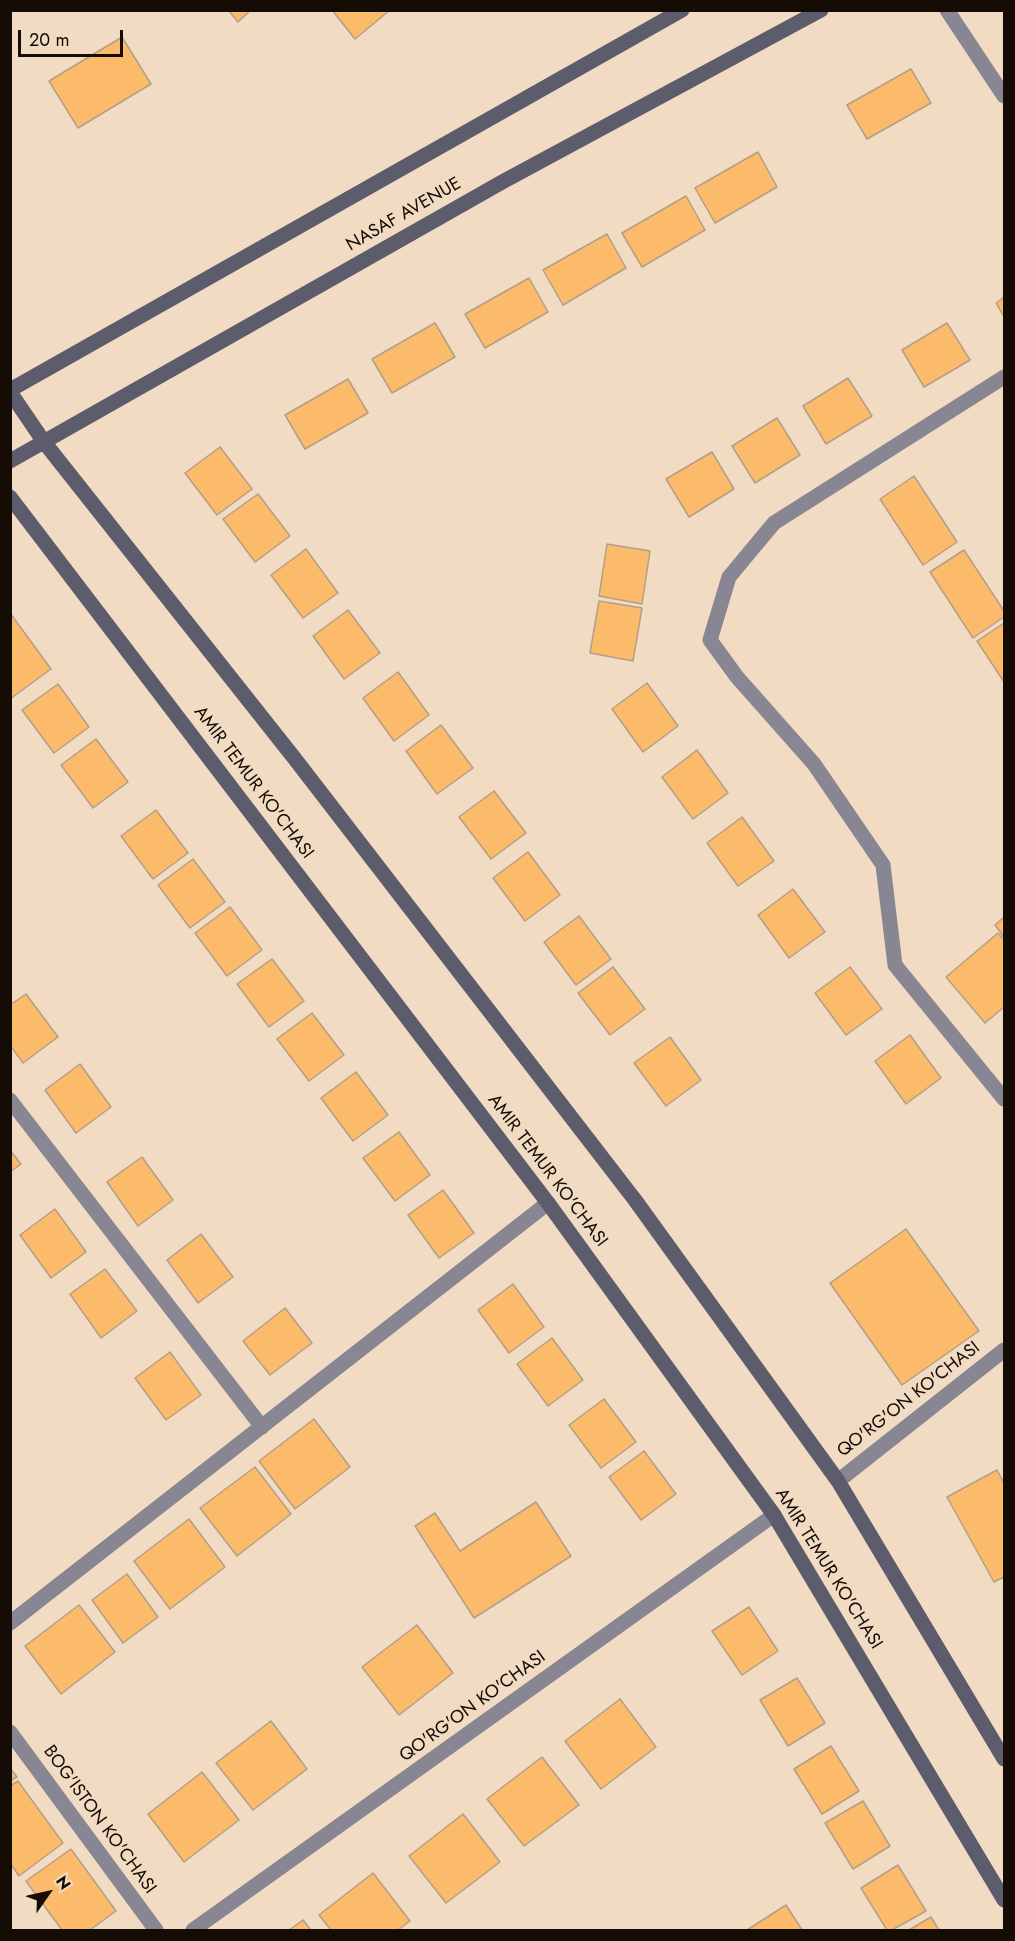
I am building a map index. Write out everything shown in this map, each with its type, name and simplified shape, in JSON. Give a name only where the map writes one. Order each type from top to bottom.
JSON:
[{"type":"main road","points":[[682,10],[10,391],[44,442],[295,759],[635,1200],[838,1481],[1005,1759]]},
{"type":"main road","name":"NASAF AVENUE","points":[[10,461],[504,181],[821,10]]},
{"type":"main road","name":"AMIR TEMUR KO'CHASI","points":[[10,497],[548,1203],[774,1515],[1005,1900]]},
{"type":"street","points":[[947,10],[1005,96]]},
{"type":"street","points":[[1005,377],[774,523],[729,577],[710,640],[737,677],[814,764],[882,865],[895,965],[1005,1099]]},
{"type":"street","points":[[10,1100],[262,1428]]},
{"type":"street","points":[[10,1623],[548,1203]]},
{"type":"street","name":"QO'RG'ON KO'CHASI","points":[[838,1481],[1005,1350]]},
{"type":"street","name":"QO'RG'ON KO'CHASI","points":[[194,1930],[774,1515]]},
{"type":"street","name":"BOG'ISTON KO'CHASI","points":[[10,1732],[156,1930]]},
{"type":"building","points":[[228,10],[251,10],[238,22]]},
{"type":"building","points":[[332,10],[390,10],[355,39]]},
{"type":"building","points":[[122,37],[151,84],[78,128],[49,81]]},
{"type":"building","points":[[911,69],[931,103],[867,139],[847,105]]},
{"type":"building","points":[[758,152],[777,187],[715,223],[695,188]]},
{"type":"building","points":[[686,196],[705,230],[642,267],[622,233]]},
{"type":"building","points":[[607,234],[626,268],[563,305],[543,270]]},
{"type":"building","points":[[529,278],[548,312],[485,348],[465,314]]},
{"type":"building","points":[[1004,297],[1004,317],[996,303]]},
{"type":"building","points":[[435,323],[455,357],[392,393],[372,359]]},
{"type":"building","points":[[947,323],[970,360],[924,387],[902,350]]},
{"type":"building","points":[[848,378],[872,416],[826,444],[803,406]]},
{"type":"building","points":[[348,379],[368,413],[305,449],[285,415]]},
{"type":"building","points":[[777,418],[800,455],[755,483],[732,446]]},
{"type":"building","points":[[220,447],[252,489],[217,515],[185,473]]},
{"type":"building","points":[[712,452],[734,489],[689,517],[666,479]]},
{"type":"building","points":[[914,476],[957,542],[923,565],[880,499]]},
{"type":"building","points":[[258,494],[290,536],[255,562],[223,519]]},
{"type":"building","points":[[607,544],[650,551],[642,604],[599,596]]},
{"type":"building","points":[[306,549],[338,593],[303,618],[271,575]]},
{"type":"building","points":[[964,550],[1004,611],[1004,617],[973,638],[930,572]]},
{"type":"building","points":[[599,601],[642,608],[633,661],[590,653]]},
{"type":"building","points":[[348,610],[380,653],[344,679],[313,636]]},
{"type":"building","points":[[10,613],[51,669],[10,699]]},
{"type":"building","points":[[1004,623],[1004,682],[977,641]]},
{"type":"building","points":[[398,672],[429,715],[394,741],[363,698]]},
{"type":"building","points":[[647,683],[678,726],[643,752],[612,709]]},
{"type":"building","points":[[58,684],[89,727],[54,753],[22,710]]},
{"type":"building","points":[[441,725],[473,768],[437,794],[406,751]]},
{"type":"building","points":[[96,739],[128,782],[93,808],[61,765]]},
{"type":"building","points":[[697,750],[728,793],[693,819],[662,777]]},
{"type":"building","points":[[494,791],[526,833],[491,859],[459,817]]},
{"type":"building","points":[[156,810],[188,853],[153,879],[121,836]]},
{"type":"building","points":[[742,817],[774,861],[738,886],[707,843]]},
{"type":"building","points":[[528,852],[560,895],[525,921],[493,878]]},
{"type":"building","points":[[193,859],[225,902],[190,928],[158,885]]},
{"type":"building","points":[[793,889],[825,932],[789,958],[758,915]]},
{"type":"building","points":[[230,907],[262,950],[227,976],[195,933]]},
{"type":"building","points":[[579,916],[611,959],[576,985],[544,942]]},
{"type":"building","points":[[1004,917],[1004,937],[995,925]]},
{"type":"building","points":[[998,933],[1004,940],[1004,1007],[985,1023],[946,977]]},
{"type":"building","points":[[272,959],[304,1001],[269,1027],[237,984]]},
{"type":"building","points":[[613,967],[645,1009],[610,1035],[578,993]]},
{"type":"building","points":[[850,967],[882,1009],[846,1035],[815,993]]},
{"type":"building","points":[[26,994],[58,1037],[23,1063],[10,1045],[10,1005]]},
{"type":"building","points":[[312,1013],[344,1055],[309,1081],[277,1039]]},
{"type":"building","points":[[910,1035],[941,1078],[906,1104],[875,1061]]},
{"type":"building","points":[[670,1037],[701,1080],[666,1106],[634,1063]]},
{"type":"building","points":[[80,1064],[111,1107],[76,1133],[45,1090]]},
{"type":"building","points":[[356,1072],[388,1115],[353,1141],[321,1098]]},
{"type":"building","points":[[399,1132],[430,1175],[395,1201],[363,1158]]},
{"type":"building","points":[[10,1150],[21,1164],[10,1172]]},
{"type":"building","points":[[142,1157],[173,1200],[138,1226],[107,1182]]},
{"type":"building","points":[[443,1190],[474,1233],[439,1258],[408,1215]]},
{"type":"building","points":[[55,1209],[86,1252],[51,1278],[20,1235]]},
{"type":"building","points":[[906,1229],[979,1331],[902,1385],[830,1283]]},
{"type":"building","points":[[201,1234],[233,1277],[198,1303],[167,1260]]},
{"type":"building","points":[[105,1269],[137,1311],[101,1338],[70,1294]]},
{"type":"building","points":[[513,1284],[544,1327],[509,1353],[478,1310]]},
{"type":"building","points":[[285,1308],[312,1343],[270,1375],[243,1341]]},
{"type":"building","points":[[552,1338],[583,1380],[548,1406],[517,1364]]},
{"type":"building","points":[[170,1352],[201,1395],[166,1420],[135,1378]]},
{"type":"building","points":[[604,1399],[636,1442],[601,1468],[569,1425]]},
{"type":"building","points":[[314,1419],[350,1467],[295,1509],[259,1461]]},
{"type":"building","points":[[644,1451],[676,1494],[641,1520],[609,1477]]},
{"type":"building","points":[[255,1467],[291,1514],[237,1556],[200,1508]]},
{"type":"building","points":[[997,1470],[1004,1483],[1004,1577],[994,1582],[947,1497]]},
{"type":"building","points":[[536,1502],[571,1556],[474,1618],[415,1526],[435,1513],[460,1551]]},
{"type":"building","points":[[189,1519],[225,1567],[170,1609],[134,1561]]},
{"type":"building","points":[[127,1574],[158,1617],[123,1643],[92,1600]]},
{"type":"building","points":[[79,1605],[115,1652],[61,1694],[25,1646]]},
{"type":"building","points":[[749,1607],[778,1651],[742,1675],[712,1631]]},
{"type":"building","points":[[417,1625],[453,1673],[399,1715],[362,1667]]},
{"type":"building","points":[[797,1678],[825,1723],[788,1746],[760,1700]]},
{"type":"building","points":[[620,1699],[656,1747],[601,1789],[565,1741]]},
{"type":"building","points":[[271,1721],[307,1769],[253,1810],[216,1763]]},
{"type":"building","points":[[831,1746],[859,1791],[822,1814],[794,1769]]},
{"type":"building","points":[[542,1757],[579,1805],[524,1846],[487,1799]]},
{"type":"building","points":[[10,1768],[17,1777],[10,1781]]},
{"type":"building","points":[[202,1772],[239,1820],[184,1862],[148,1814]]},
{"type":"building","points":[[18,1781],[63,1843],[19,1876],[10,1863],[10,1786]]},
{"type":"building","points":[[863,1801],[890,1846],[853,1869],[825,1823]]},
{"type":"building","points":[[463,1814],[500,1862],[446,1903],[409,1856]]},
{"type":"building","points":[[71,1849],[116,1911],[90,1930],[62,1930],[26,1881]]},
{"type":"building","points":[[898,1865],[926,1911],[892,1930],[887,1930],[861,1888]]},
{"type":"building","points":[[373,1873],[410,1921],[398,1930],[331,1930],[319,1915]]},
{"type":"building","points":[[786,1905],[802,1930],[747,1930]]},
{"type":"building","points":[[931,1917],[939,1930],[909,1930]]},
{"type":"building","points":[[303,1920],[311,1930],[289,1930]]}]
